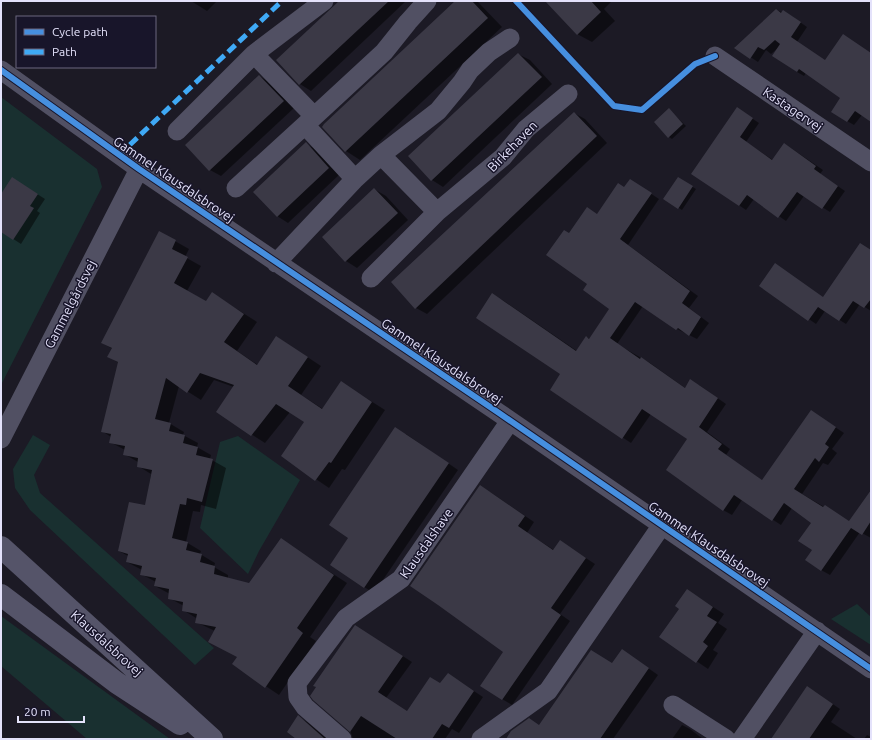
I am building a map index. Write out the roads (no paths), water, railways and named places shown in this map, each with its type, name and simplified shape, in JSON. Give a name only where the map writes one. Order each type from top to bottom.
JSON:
[{"type":"street","points":[[177,131],[254,54],[324,1]]},
{"type":"street","points":[[236,188],[384,52],[427,1]]},
{"type":"street","points":[[276,262],[355,179],[381,155],[438,111],[470,70],[490,52],[510,38]]},
{"type":"street","points":[[254,54],[310,121],[355,179]]},
{"type":"street","name":"Kastagervej","points":[[715,56],[871,162]]},
{"type":"street","name":"Gammel Klausdalsbrovej","points":[[1,70],[139,169],[871,669]]},
{"type":"street","name":"Birkehaven","points":[[371,278],[437,212],[503,157],[526,129],[568,94]]},
{"type":"street","points":[[381,155],[437,212]]},
{"type":"street","name":"Gammelgårdsvej","points":[[1,438],[139,169]]},
{"type":"street","name":"Klausdalshave","points":[[342,739],[305,708],[298,697],[297,683],[346,618],[401,579],[510,421]]},
{"type":"street","points":[[481,739],[548,691],[662,525]]},
{"type":"street","name":"Klausdalsbrovej","points":[[1,546],[212,739]]},
{"type":"street","name":"Klausdalsbrovej","points":[[1,594],[117,683],[204,739]]},
{"type":"street","points":[[742,739],[816,631]]},
{"type":"street","points":[[673,705],[726,739]]}]
